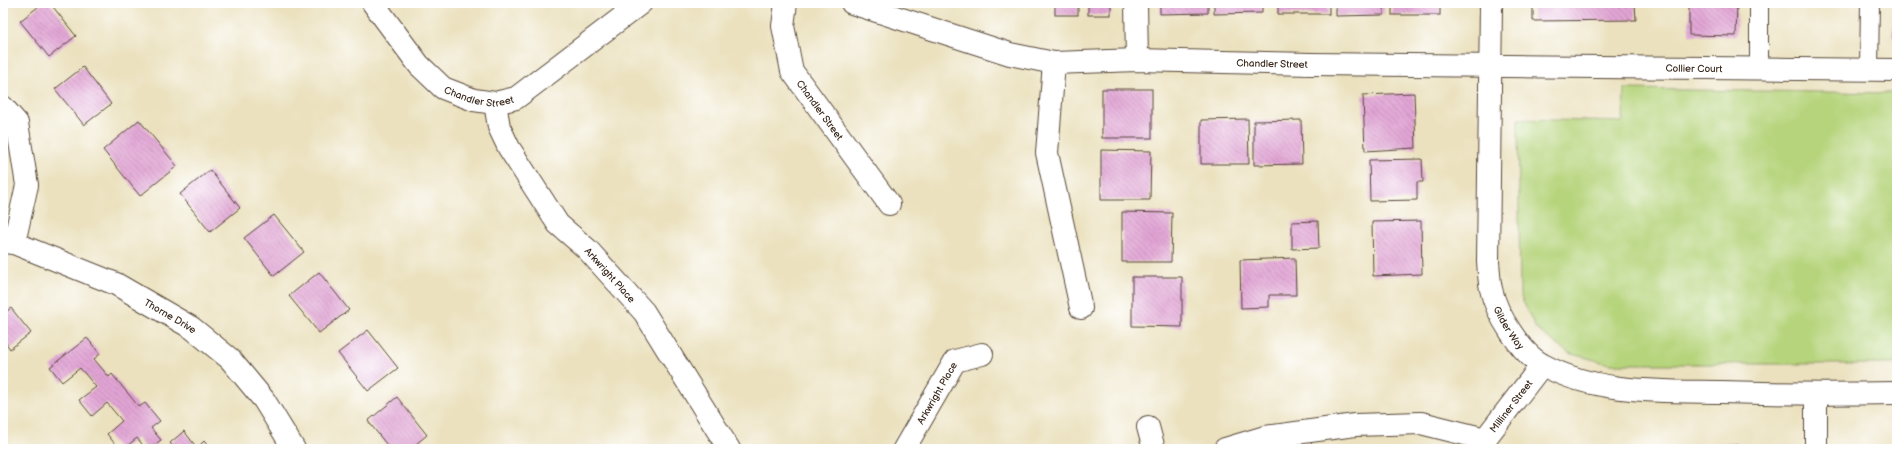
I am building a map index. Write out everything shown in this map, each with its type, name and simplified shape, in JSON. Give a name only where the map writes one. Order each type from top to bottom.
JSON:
[{"type":"street","name":"Chandler Street","points":[[373,3],[418,65],[442,88],[474,100],[494,103],[516,98],[641,3]]},
{"type":"street","name":"Chandler Street","points":[[786,3],[782,26],[792,71],[889,204]]},
{"type":"street","points":[[1136,3],[1137,60]]},
{"type":"street","name":"Gilder Way","points":[[1491,3],[1488,262],[1491,290],[1500,314],[1520,346],[1542,365],[1584,382],[1650,391],[1816,395],[1897,393]]},
{"type":"street","name":"Chandler Street","points":[[865,5],[1010,54],[1054,63],[1137,60],[1491,66]]},
{"type":"street","points":[[1054,63],[1047,153],[1081,308]]},
{"type":"street","name":"Collier Court","points":[[1491,66],[1897,70]]},
{"type":"street","name":"Arkwright Place","points":[[494,103],[499,127],[509,148],[558,224],[587,249],[644,312],[729,449]]},
{"type":"street","points":[[3,106],[17,123],[27,185],[8,242]]},
{"type":"street","name":"Thorne Drive","points":[[8,242],[116,284],[192,328],[230,359],[264,400],[294,449]]},
{"type":"street","name":"Arkwright Place","points":[[904,449],[955,361],[982,354]]},
{"type":"street","name":"Milliner Street","points":[[1485,444],[1542,365]]},
{"type":"street","points":[[1816,395],[1816,449]]},
{"type":"street","points":[[1225,449],[1265,437],[1355,425],[1421,423],[1485,444]]},
{"type":"street","points":[[1148,427],[1154,449]]},
{"type":"lane","points":[[1759,3],[1759,69]]},
{"type":"lane","points":[[1869,70],[1870,3]]},
{"type":"green space","points":[[1624,89],[1897,93],[1897,364],[1609,364],[1569,353],[1536,329],[1520,295],[1518,119],[1623,122]]},
{"type":"building","points":[[43,3],[50,3],[76,36],[49,57],[20,21]]},
{"type":"building","points":[[1055,3],[1078,3],[1078,15],[1055,15]]},
{"type":"building","points":[[1088,3],[1111,3],[1111,15],[1088,15]]},
{"type":"building","points":[[1160,3],[1208,3],[1208,13],[1160,14]]},
{"type":"building","points":[[1214,3],[1262,3],[1262,13],[1214,14]]},
{"type":"building","points":[[1278,3],[1329,3],[1329,14],[1278,14]]},
{"type":"building","points":[[1336,3],[1384,3],[1384,15],[1336,16]]},
{"type":"building","points":[[1392,3],[1440,3],[1440,15],[1392,15]]},
{"type":"building","points":[[1533,3],[1635,3],[1636,20],[1533,21]]},
{"type":"building","points":[[1689,3],[1737,3],[1736,36],[1689,35]]},
{"type":"building","points":[[1893,3],[1897,3],[1897,38],[1893,38]]},
{"type":"building","points":[[83,67],[111,104],[84,125],[55,89]]},
{"type":"building","points":[[1102,89],[1152,89],[1152,138],[1102,138]]},
{"type":"building","points":[[1414,93],[1416,148],[1365,151],[1363,95]]},
{"type":"building","points":[[1248,119],[1249,164],[1201,164],[1201,120]]},
{"type":"building","points":[[139,120],[177,166],[140,196],[103,150]]},
{"type":"building","points":[[1301,120],[1302,164],[1254,165],[1254,121]]},
{"type":"building","points":[[1101,150],[1151,151],[1150,200],[1101,200]]},
{"type":"building","points":[[1422,159],[1423,182],[1417,182],[1417,200],[1370,201],[1369,160]]},
{"type":"building","points":[[210,170],[240,208],[210,232],[180,194]]},
{"type":"building","points":[[1122,212],[1172,213],[1171,262],[1122,262]]},
{"type":"building","points":[[274,215],[304,252],[274,276],[244,238]]},
{"type":"building","points":[[1318,221],[1319,248],[1292,249],[1292,222]]},
{"type":"building","points":[[1421,221],[1422,274],[1373,276],[1372,222]]},
{"type":"building","points":[[1295,258],[1296,295],[1269,295],[1269,307],[1241,308],[1240,260]]},
{"type":"building","points":[[319,272],[349,310],[319,333],[289,296]]},
{"type":"building","points":[[1132,277],[1182,277],[1182,327],[1132,326]]},
{"type":"building","points":[[11,308],[31,333],[10,349],[3,339],[3,314]]},
{"type":"building","points":[[368,330],[398,368],[368,391],[338,353]]},
{"type":"building","points":[[87,338],[100,354],[94,359],[109,377],[112,374],[139,407],[145,403],[160,421],[151,428],[161,440],[149,449],[146,449],[137,438],[123,449],[119,449],[107,434],[122,421],[107,403],[92,416],[79,400],[96,387],[80,368],[62,382],[50,367]]},
{"type":"building","points":[[397,397],[427,435],[410,449],[390,449],[368,421]]},
{"type":"building","points":[[184,431],[197,448],[204,441],[210,449],[175,449],[170,443]]},
{"type":"building","points":[[1739,445],[1739,449],[1709,449],[1709,446]]}]
